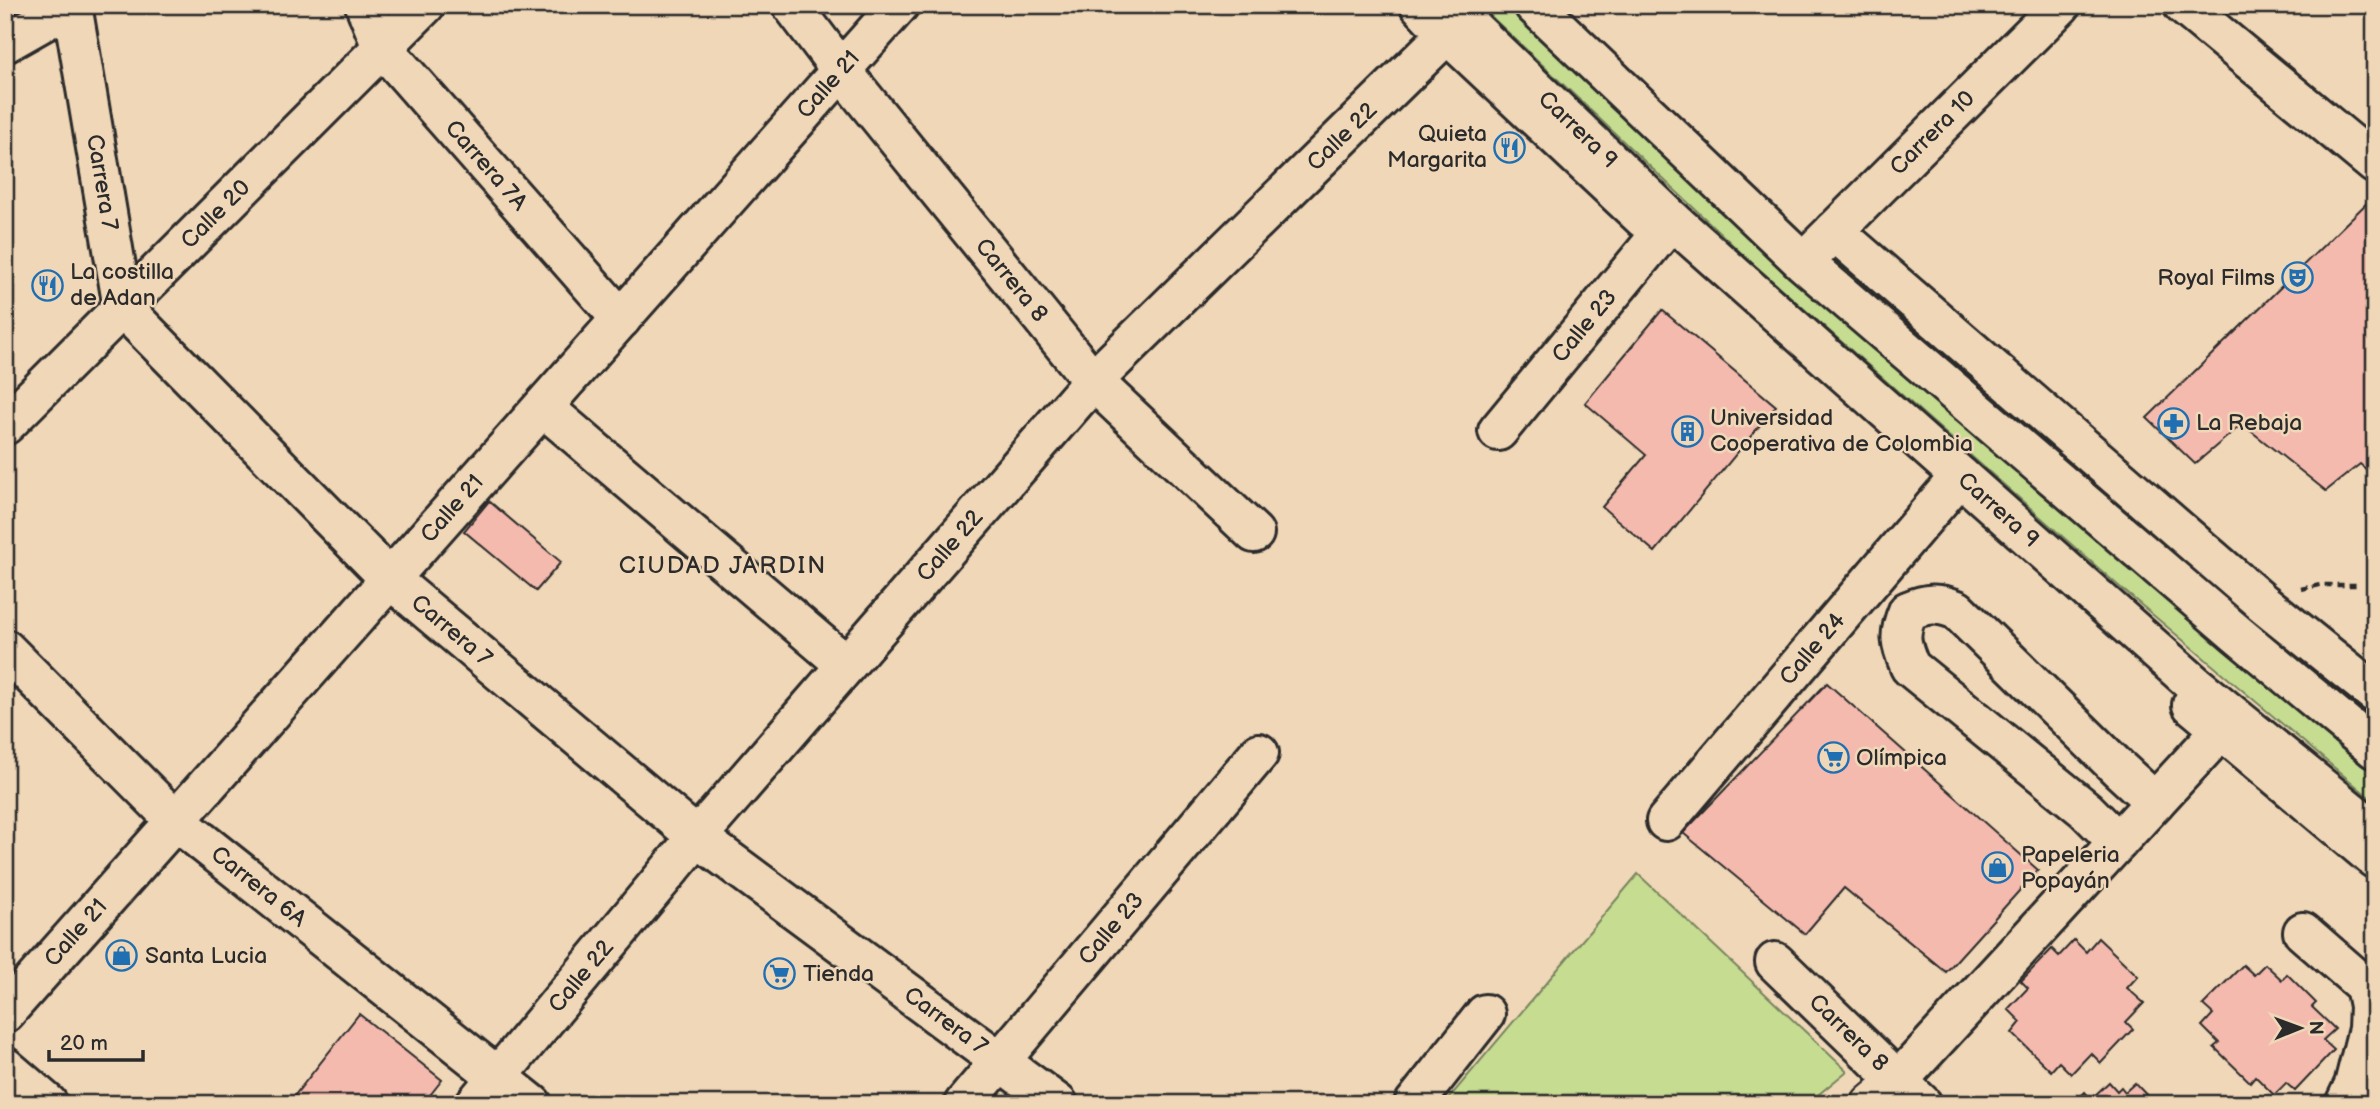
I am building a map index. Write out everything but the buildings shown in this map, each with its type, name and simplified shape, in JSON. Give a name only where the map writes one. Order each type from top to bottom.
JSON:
[{"type":"street","points":[[5,43],[72,5]]},
{"type":"street","name":"Carrera 7","points":[[72,5],[122,308],[390,579],[697,836],[1058,1104]]},
{"type":"street","name":"Carrera 7A","points":[[365,5],[382,47],[621,318]]},
{"type":"street","name":"Calle 20","points":[[5,425],[425,5]]},
{"type":"street","name":"Carrera 8","points":[[792,5],[841,70],[1093,381],[1254,533]]},
{"type":"street","name":"Calle 21","points":[[5,1013],[899,5]]},
{"type":"street","name":"Carrera 9","points":[[1420,5],[1452,19],[1666,227],[2227,724],[2375,831]]},
{"type":"street","points":[[1534,5],[1803,262],[2375,749]]},
{"type":"street","name":"Carrera 10","points":[[1803,262],[2061,5]]},
{"type":"street","points":[[2183,5],[2375,164]]},
{"type":"street","name":"Calle 22","points":[[486,1091],[697,836],[1093,381],[1452,19]]},
{"type":"street","name":"Calle 23","points":[[1498,430],[1666,227]]},
{"type":"street","points":[[1834,231],[2263,603],[2375,693]]},
{"type":"street","points":[[543,407],[846,665]]},
{"type":"street","name":"Calle 24","points":[[1666,821],[1955,483]]},
{"type":"street","points":[[2119,842],[2086,810],[1910,667],[1902,648],[1900,630],[1908,611],[1924,604],[1942,603],[1957,610],[2155,802]]},
{"type":"street","name":"Carrera 6A","points":[[5,649],[176,821],[486,1091],[531,1104]]},
{"type":"street","points":[[1897,1097],[2119,842],[2227,724],[2375,859]]},
{"type":"street","name":"Calle 23","points":[[964,1104],[1259,753]]},
{"type":"street","points":[[2303,932],[2365,986],[2369,1006],[2368,1029],[2354,1085],[2345,1104]]},
{"type":"street","name":"Carrera 8","points":[[1775,962],[1897,1097]]},
{"type":"street","points":[[1414,1104],[1485,1014]]},
{"type":"street","points":[[5,1067],[48,1104]]},
{"type":"path","points":[[2263,603],[2319,585],[2359,585]]},
{"type":"green space","points":[[1479,5],[1506,5],[1768,251],[2375,769],[2375,802],[2121,588],[1752,263]]},
{"type":"green space","points":[[1638,874],[1847,1071],[1807,1104],[1444,1104]]},
{"type":"place","name":"Quieta Margarita","points":[[1510,147]]},
{"type":"place","name":"Royal Films","points":[[2298,278]]},
{"type":"place","name":"La costilla de Adan","points":[[47,285]]},
{"type":"place","name":"La Rebaja","points":[[2173,423]]},
{"type":"place","name":"Universidad Cooperativa de Colombia","points":[[1687,431]]},
{"type":"place","name":"Olímpica","points":[[1833,758]]},
{"type":"place","name":"Papeleria Popayán","points":[[1998,868]]},
{"type":"place","name":"Santa Lucia","points":[[122,956]]},
{"type":"place","name":"Tienda","points":[[780,974]]},
{"type":"district","name":"CIUDAD JARDIN","points":[[723,565]]}]
